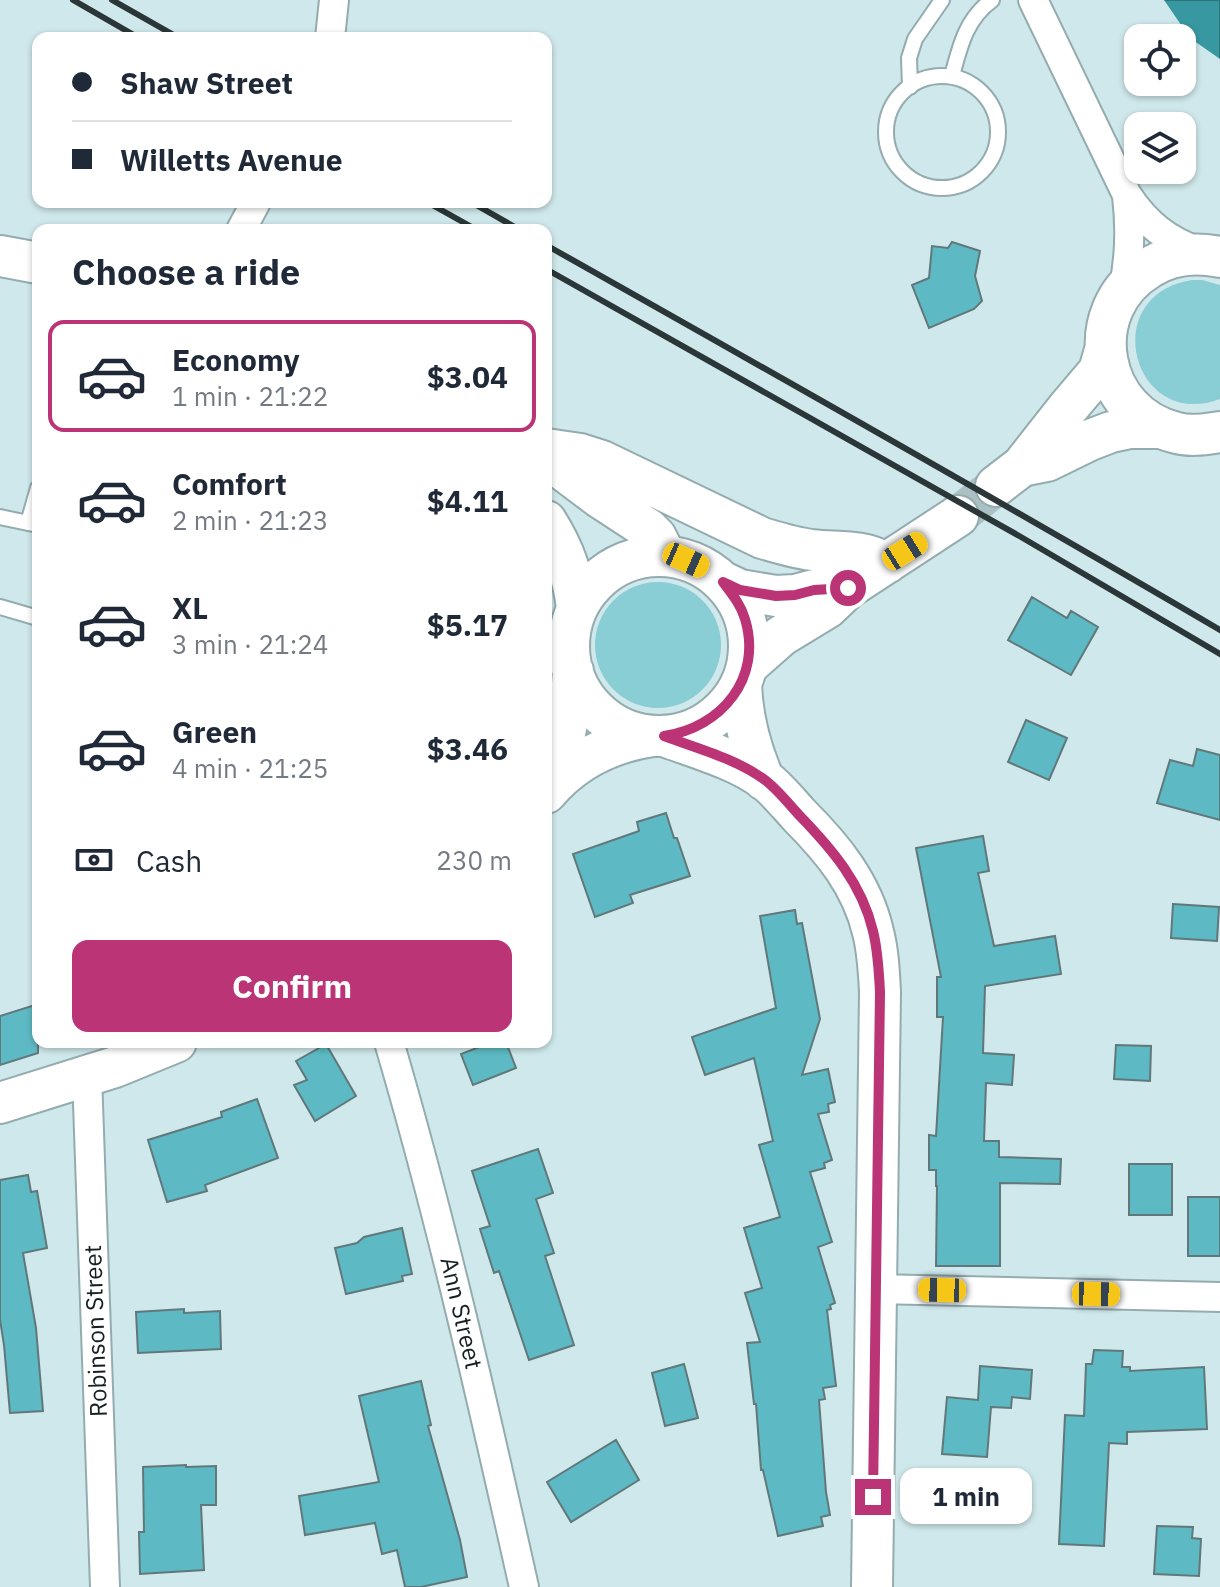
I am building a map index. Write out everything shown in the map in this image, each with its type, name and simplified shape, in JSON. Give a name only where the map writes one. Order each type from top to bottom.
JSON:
[{"type":"main road","points":[[1159,428],[1138,414],[1121,396],[1109,374],[1105,350],[1106,329],[1112,309],[1139,274],[1159,261],[1181,255],[1212,256]]},
{"type":"main road","points":[[0,256],[32,262]]},
{"type":"main road","points":[[1105,350],[1099,371],[1009,476],[1090,440],[1130,428],[1159,428],[1180,434],[1201,435],[1220,432]]},
{"type":"main road","points":[[552,450],[580,454],[610,464],[762,538],[815,550],[866,553],[887,563]]},
{"type":"main road","points":[[552,462],[648,529],[665,555]]},
{"type":"main road","points":[[552,787],[596,752],[614,744],[696,728],[714,717],[730,701],[744,674],[781,636],[827,608],[848,588],[958,516]]},
{"type":"main road","points":[[552,530],[568,561],[577,608]]},
{"type":"main road","points":[[764,780],[711,753],[659,736],[632,732],[612,723],[581,692],[569,650],[570,629],[588,589],[604,574],[643,556],[665,555],[706,568],[723,582],[736,599],[745,619],[749,640],[742,707],[753,756],[764,780],[836,856],[864,901],[873,931],[880,992],[872,1587]]},
{"type":"main road","points":[[723,582],[740,590],[776,596],[848,588]]},
{"type":"main road","points":[[552,779],[567,731],[573,671]]},
{"type":"main road","points":[[0,1103],[115,1067],[161,1048]]},
{"type":"street","points":[[331,32],[334,0]]},
{"type":"street","points":[[1033,0],[1127,195],[1159,233],[1181,246],[1212,256]]},
{"type":"street","points":[[1123,291],[1130,243],[1127,195]]},
{"type":"street","name":"Ann Street","points":[[391,1048],[458,1295],[524,1587]]},
{"type":"street","name":"Robinson Street","points":[[87,1075],[105,1587]]},
{"type":"street","points":[[876,1289],[1220,1297]]},
{"type":"lane","points":[[910,87],[909,58],[915,39],[942,0]]},
{"type":"lane","points":[[952,76],[968,25],[992,0]]},
{"type":"lane","points":[[935,76],[952,76],[969,82],[983,93],[993,107],[998,124],[997,142],[992,159],[980,174],[964,184],[945,188],[925,186],[908,176],[895,163],[888,145],[887,126],[892,107],[903,92],[918,81],[935,76]]},
{"type":"lane","points":[[0,517],[32,524]]},
{"type":"lane","points":[[0,607],[32,616]]},
{"type":"shaded area","points":[[1152,0],[1220,0],[1220,72],[1196,51],[1196,24],[1171,24]]},
{"type":"shaded area","points":[[1192,280],[1220,285],[1220,399],[1190,404],[1165,396],[1148,380],[1137,358],[1136,333],[1144,310],[1162,291]]},
{"type":"shaded area","points":[[658,582],[682,586],[703,600],[717,621],[721,645],[717,669],[703,690],[682,704],[658,708],[634,704],[613,690],[599,669],[595,645],[599,621],[613,600],[634,586]]},
{"type":"pier","points":[[1148,0],[1164,0],[1180,24],[1160,24]]},
{"type":"pier","points":[[1196,42],[1220,59],[1220,76],[1196,58]]},
{"type":"building","points":[[952,242],[980,251],[975,276],[982,301],[974,309],[929,328],[912,285],[929,278],[932,246],[948,248]]},
{"type":"building","points":[[1032,597],[1067,618],[1071,611],[1098,627],[1071,675],[1008,640]]},
{"type":"building","points":[[1026,720],[1067,738],[1049,780],[1008,762]]},
{"type":"building","points":[[1197,749],[1220,755],[1220,820],[1157,803],[1170,760],[1193,766]]},
{"type":"building","points":[[666,813],[690,876],[630,895],[633,903],[595,917],[573,854],[639,831],[637,822]]},
{"type":"building","points":[[983,836],[989,871],[978,873],[994,946],[1055,936],[1061,974],[985,986],[983,1053],[1014,1055],[1012,1085],[986,1083],[984,1141],[999,1141],[999,1157],[1061,1159],[1060,1184],[1000,1183],[1000,1266],[936,1266],[937,1186],[936,1170],[929,1170],[929,1135],[936,1136],[943,1017],[937,1017],[937,977],[941,977],[916,848]]},
{"type":"building","points":[[1173,904],[1219,907],[1217,941],[1171,938]]},
{"type":"building","points":[[795,910],[797,924],[802,923],[820,1019],[802,1075],[828,1069],[835,1102],[828,1104],[829,1112],[818,1114],[832,1160],[824,1163],[825,1168],[810,1172],[832,1242],[818,1247],[835,1303],[827,1310],[836,1386],[823,1388],[825,1399],[819,1400],[830,1515],[821,1517],[823,1526],[778,1536],[761,1470],[747,1343],[760,1342],[745,1293],[762,1288],[744,1228],[780,1217],[759,1145],[773,1141],[754,1058],[705,1075],[692,1037],[776,1008],[760,916]]},
{"type":"building","points":[[32,1006],[32,1048],[38,1048],[38,1053],[0,1065],[0,1016]]},
{"type":"building","points":[[1116,1045],[1151,1046],[1150,1081],[1114,1079]]},
{"type":"building","points":[[319,1048],[328,1048],[356,1096],[315,1121],[294,1085],[307,1080],[296,1061]]},
{"type":"building","points":[[476,1048],[508,1048],[516,1068],[473,1085],[461,1054]]},
{"type":"building","points":[[257,1099],[278,1158],[205,1185],[207,1191],[167,1202],[148,1140],[222,1117],[221,1112]]},
{"type":"building","points":[[538,1149],[553,1193],[536,1199],[554,1253],[545,1256],[574,1345],[529,1360],[499,1271],[494,1273],[480,1229],[490,1226],[472,1171]]},
{"type":"building","points":[[1129,1164],[1172,1164],[1172,1215],[1129,1215]]},
{"type":"building","points":[[28,1175],[31,1192],[37,1191],[47,1248],[23,1253],[36,1328],[43,1411],[10,1413],[0,1320],[0,1180]]},
{"type":"building","points":[[1188,1197],[1220,1197],[1220,1256],[1188,1256]]},
{"type":"building","points":[[402,1228],[412,1274],[402,1276],[403,1281],[346,1294],[335,1248]]},
{"type":"building","points":[[184,1309],[184,1313],[220,1311],[221,1349],[138,1353],[136,1312]]},
{"type":"building","points":[[1094,1350],[1123,1351],[1122,1367],[1130,1367],[1130,1371],[1204,1367],[1207,1429],[1127,1432],[1127,1444],[1109,1443],[1104,1546],[1059,1544],[1065,1415],[1084,1416],[1086,1364],[1092,1364]]},
{"type":"building","points":[[684,1364],[698,1418],[665,1426],[652,1373]]},
{"type":"building","points":[[980,1366],[1032,1370],[1030,1399],[1012,1397],[1011,1408],[991,1407],[987,1457],[942,1454],[947,1397],[978,1400]]},
{"type":"building","points":[[421,1381],[431,1425],[428,1426],[460,1540],[467,1577],[421,1587],[405,1587],[397,1550],[382,1554],[375,1523],[305,1535],[299,1496],[379,1482],[359,1396]]},
{"type":"building","points":[[616,1440],[639,1480],[571,1522],[547,1482]]},
{"type":"building","points":[[216,1466],[216,1505],[201,1505],[204,1570],[140,1574],[139,1532],[144,1532],[143,1467]]},
{"type":"building","points":[[1157,1526],[1193,1527],[1192,1538],[1201,1539],[1199,1576],[1154,1574]]},
{"type":"tunnel","points":[[958,516],[996,486]]},
{"type":"railway","points":[[73,0],[129,32]]},
{"type":"railway","points":[[112,0],[168,32]]},
{"type":"railway","points":[[438,208],[466,224]]},
{"type":"railway","points":[[482,208],[510,224]]},
{"type":"railway","points":[[552,248],[1220,630]]},
{"type":"railway","points":[[552,272],[1021,537],[1220,654]]},
{"type":"route","points":[[848,588],[776,596],[740,590],[723,582],[736,599],[745,619],[749,640],[748,662],[741,683],[730,701],[714,717],[696,728],[664,736],[711,753],[764,780],[836,856],[864,901],[873,931],[880,992],[873,1497]]}]
